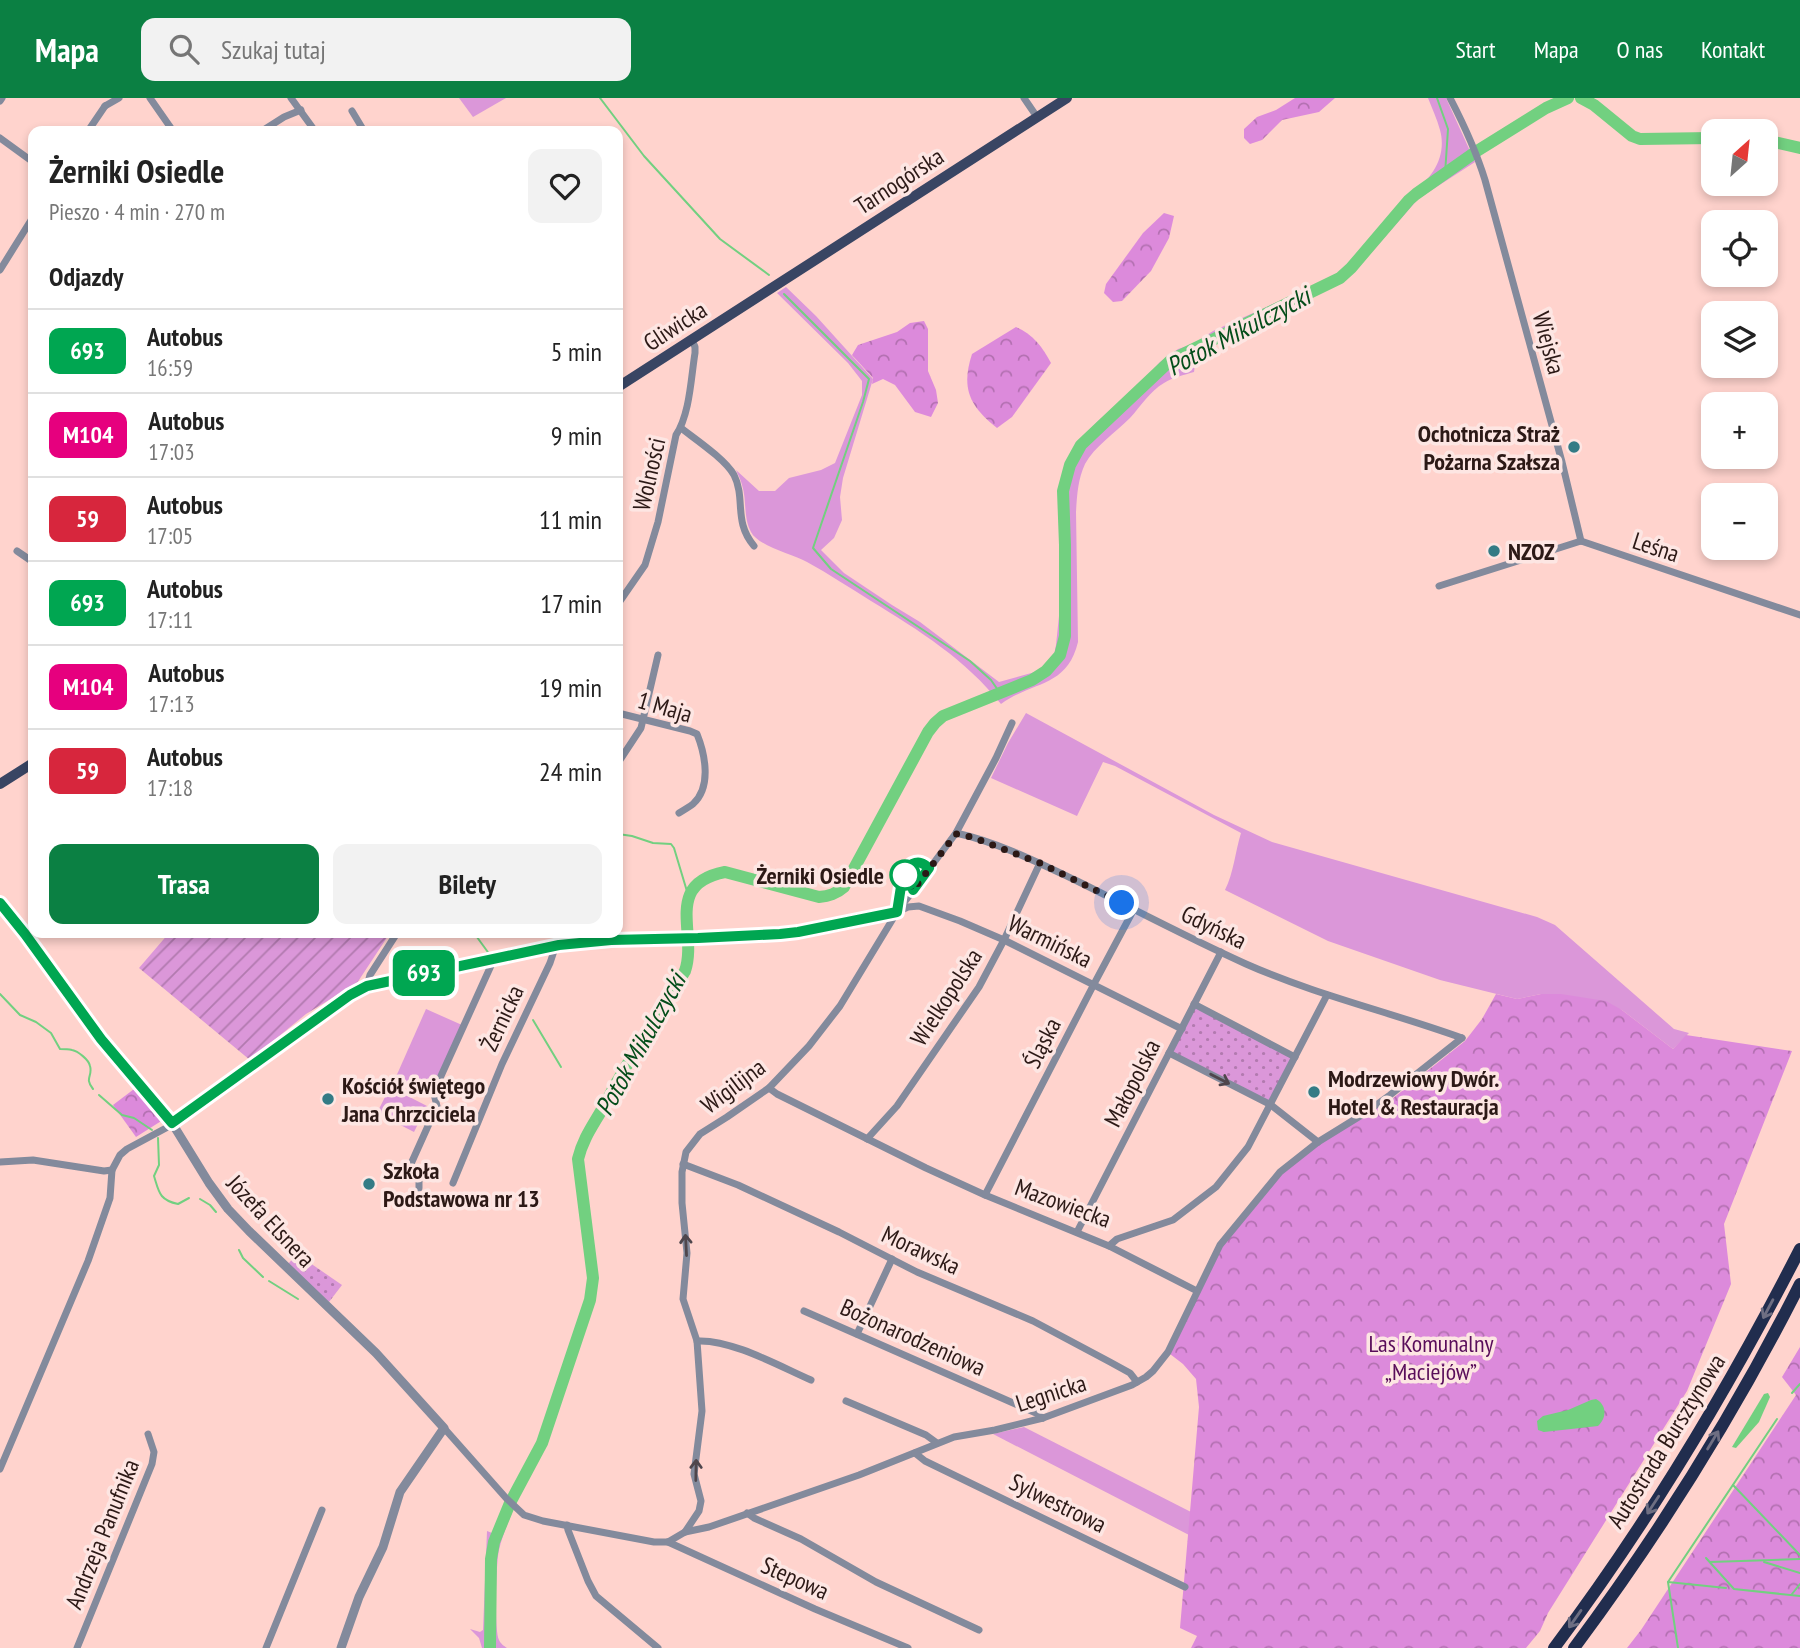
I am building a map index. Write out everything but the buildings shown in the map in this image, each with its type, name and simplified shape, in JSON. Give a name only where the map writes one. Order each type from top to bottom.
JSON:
[{"type":"highway","name":"Autostrada Bursztynowa","points":[[1554,1648],[1630,1541],[1688,1449],[1745,1353],[1800,1249]]},
{"type":"highway","name":"Autostrada Bursztynowa","points":[[1574,1648],[1683,1488],[1756,1365],[1800,1284]]},
{"type":"main road","name":"Tarnogórska","points":[[754,300],[1067,98]]},
{"type":"main road","name":"Gliwicka","points":[[623,384],[754,300]]},
{"type":"main road","points":[[0,784],[28,766]]},
{"type":"street","points":[[100,98],[105,106]]},
{"type":"street","points":[[91,126],[105,106],[119,98]]},
{"type":"street","points":[[150,98],[170,126]]},
{"type":"street","points":[[291,98],[312,126]]},
{"type":"street","points":[[1024,98],[1037,117]]},
{"type":"street","name":"Wiejska","points":[[1450,98],[1476,153],[1562,462],[1581,541]]},
{"type":"street","points":[[270,126],[301,110]]},
{"type":"street","points":[[352,111],[361,126]]},
{"type":"street","points":[[0,138],[28,158]]},
{"type":"street","points":[[0,270],[28,224]]},
{"type":"street","name":"Wolności","points":[[623,595],[645,565],[658,522],[676,435],[681,428],[695,353],[692,340]]},
{"type":"street","name":"Wolności","points":[[681,428],[734,475],[741,521],[746,537],[754,546]]},
{"type":"street","points":[[1439,586],[1581,541]]},
{"type":"street","name":"Leśna","points":[[1581,541],[1800,615]]},
{"type":"street","points":[[17,551],[28,559]]},
{"type":"street","points":[[623,755],[641,728],[658,655]]},
{"type":"street","name":"1 Maja","points":[[623,714],[697,734],[702,747],[704,783],[700,796],[679,813]]},
{"type":"street","name":"Wigilijna","points":[[685,1532],[699,1511],[701,1501],[694,1474],[702,1411],[697,1341],[683,1300],[687,1253],[682,1203],[686,1152],[700,1134],[769,1088],[840,1006],[897,912],[956,834],[1012,723]]},
{"type":"street","name":"Gdyńska","points":[[956,834],[972,837],[1040,863],[1274,976],[1462,1038]]},
{"type":"street","name":"Wielkopolska","points":[[867,1139],[897,1106],[979,988],[1040,863]]},
{"type":"street","name":"Józefa Elsnera","points":[[0,903],[101,1039],[172,1123],[228,1209],[376,1353],[516,1508],[524,1515],[567,1525]]},
{"type":"street","name":"Warmińska","points":[[897,912],[919,906],[960,920],[1182,1029]]},
{"type":"street","name":"Śląska","points":[[985,1195],[1134,909]]},
{"type":"street","name":"Żernicka","points":[[113,1170],[120,1155],[166,1128],[350,995],[367,986],[553,947],[611,940],[798,932],[897,912]]},
{"type":"street","points":[[367,986],[370,975],[394,938]]},
{"type":"street","name":"Żernicka","points":[[453,1183],[502,1065],[550,963],[553,947]]},
{"type":"street","name":"Małopolska","points":[[1077,1232],[1221,952]]},
{"type":"street","points":[[419,1188],[419,1178],[412,1173],[410,1166],[437,1106],[434,1094],[436,1087],[494,959]]},
{"type":"street","name":"Mazowiecka","points":[[769,1088],[867,1139],[985,1195],[1109,1246],[1117,1239],[1173,1220],[1216,1188],[1248,1147],[1327,995]]},
{"type":"street","points":[[1194,1004],[1295,1057]]},
{"type":"street","name":"Legnicka","points":[[668,1542],[685,1532],[709,1527],[859,1475],[954,1437],[1043,1418],[1137,1382],[1153,1371],[1168,1352],[1220,1245],[1280,1172],[1390,1095],[1462,1038]]},
{"type":"street","points":[[1169,1054],[1271,1105],[1318,1143]]},
{"type":"street","points":[[0,1162],[33,1160],[104,1171],[113,1170],[110,1198],[88,1261],[0,1469]]},
{"type":"street","name":"Morawska","points":[[683,1164],[738,1185],[917,1272],[1033,1321],[1130,1373],[1137,1382]]},
{"type":"street","points":[[1109,1246],[1197,1291]]},
{"type":"street","points":[[857,1334],[892,1259]]},
{"type":"street","name":"Bożonarodzeniowa","points":[[804,1311],[1043,1418]]},
{"type":"street","points":[[697,1341],[710,1340],[730,1345],[811,1380]]},
{"type":"street","points":[[846,1401],[926,1435],[937,1443]]},
{"type":"street","points":[[341,1648],[359,1597],[383,1547],[400,1492],[444,1428]]},
{"type":"street","name":"Andrzeja Panufnika","points":[[77,1648],[152,1464],[154,1452],[148,1434]]},
{"type":"street","name":"Sylwestrowa","points":[[915,1453],[925,1461],[1185,1587]]},
{"type":"street","points":[[266,1648],[322,1510]]},
{"type":"street","points":[[747,1513],[802,1539],[876,1582],[979,1630]]},
{"type":"street","points":[[658,1648],[596,1595],[587,1581],[567,1525],[654,1542],[668,1542]]},
{"type":"street","name":"Stepowa","points":[[668,1542],[908,1648]]},
{"type":"shaded area","points":[[459,98],[506,98],[473,117]]},
{"type":"shaded area","points":[[1428,98],[1446,98],[1475,162],[1418,199],[1358,268],[1344,280],[1206,346],[1196,359],[1194,372],[1159,386],[1085,464],[1079,481],[1076,512],[1078,642],[1073,657],[1057,676],[1001,704],[972,673],[924,635],[815,567],[761,541],[751,532],[741,481],[736,470],[759,491],[775,491],[789,478],[821,470],[835,463],[862,395],[862,381],[848,363],[777,293],[786,287],[873,379],[843,478],[840,497],[842,520],[834,538],[821,550],[844,573],[920,622],[999,682],[1035,672],[1053,660],[1056,645],[1060,556],[1058,495],[1063,474],[1075,448],[1097,422],[1141,383],[1160,362],[1178,349],[1335,276],[1361,251],[1412,191],[1432,173],[1440,157],[1442,139]]},
{"type":"shaded area","points":[[1026,713],[1214,815],[1272,842],[1537,917],[1555,925],[1674,1029],[1689,1033],[1673,1049],[1622,1010],[1541,994],[1517,999],[1440,980],[1328,941],[1225,890],[1241,833],[1115,766],[1103,762],[1077,816],[991,778]]},
{"type":"shaded area","points":[[165,938],[387,938],[357,983],[306,1014],[250,1060],[139,968]]},
{"type":"shaded area","points":[[1194,1004],[1295,1057],[1271,1105],[1169,1053]]},
{"type":"shaded area","points":[[426,1009],[462,1025],[432,1095],[395,1079]]},
{"type":"shaded area","points":[[390,1087],[427,1106],[414,1132],[377,1113]]},
{"type":"shaded area","points":[[297,1254],[342,1285],[329,1302],[288,1264]]},
{"type":"shaded area","points":[[1768,1393],[1770,1397],[1759,1422],[1736,1448],[1732,1447],[1764,1394]]},
{"type":"shaded area","points":[[1596,1399],[1604,1412],[1598,1426],[1544,1432],[1538,1430],[1537,1421],[1543,1416]]},
{"type":"shaded area","points":[[1024,1427],[1191,1512],[1189,1535],[993,1434]]},
{"type":"shaded area","points":[[504,1505],[512,1513],[499,1550],[496,1611],[497,1634],[507,1648],[482,1648],[479,1638],[470,1629],[480,1632],[483,1630],[487,1531],[492,1533]]},
{"type":"green space","points":[[1295,98],[1335,98],[1319,112],[1282,120],[1262,140],[1250,144],[1244,138],[1244,129],[1257,117],[1276,110]]},
{"type":"green space","points":[[1164,213],[1174,216],[1169,238],[1151,271],[1122,301],[1113,302],[1104,293],[1106,284],[1143,233]]},
{"type":"green space","points":[[924,321],[928,329],[928,371],[938,403],[931,417],[915,412],[895,385],[883,379],[872,384],[873,378],[852,355],[858,345],[897,332],[910,323]]},
{"type":"green space","points":[[1016,327],[1037,342],[1051,363],[1012,417],[997,428],[980,412],[970,396],[967,377],[969,366],[972,354]]},
{"type":"green space","name":"Las Komunalny „Maciejów”","points":[[1496,994],[1517,999],[1541,994],[1561,994],[1606,1001],[1673,1049],[1686,1035],[1792,1051],[1724,1224],[1731,1284],[1687,1391],[1548,1613],[1540,1631],[1526,1648],[1191,1648],[1197,1636],[1180,1628],[1199,1407],[1196,1379],[1170,1354],[1220,1245],[1280,1172],[1361,1113],[1392,1099],[1465,1041]]},
{"type":"green space","points":[[138,1086],[166,1118],[136,1137],[113,1105]]},
{"type":"green space","points":[[1800,1347],[1800,1648],[1627,1648],[1796,1395],[1782,1377]]},
{"type":"waterway","points":[[600,98],[621,126]]},
{"type":"waterway","points":[[1437,98],[1448,129],[1445,174]]},
{"type":"waterway","name":"Potok Mikulczycki","points":[[490,1648],[491,1559],[494,1542],[510,1503],[542,1443],[590,1300],[593,1278],[578,1159],[580,1151],[615,1085],[685,971],[688,956],[687,912],[694,887],[706,878],[725,872],[819,897],[844,887],[935,723],[943,716],[1032,680],[1046,671],[1060,655],[1065,636],[1063,491],[1070,465],[1081,445],[1171,360],[1340,278],[1416,194],[1477,151],[1546,108],[1568,98]]},
{"type":"waterway","name":"Potok Mikulczycki","points":[[1581,98],[1594,105],[1632,136],[1640,139],[1701,138]]},
{"type":"waterway","points":[[623,128],[644,156],[720,239],[769,275]]},
{"type":"waterway","name":"Potok Mikulczycki","points":[[1778,143],[1800,148]]},
{"type":"waterway","points":[[784,294],[869,379],[813,548],[831,569],[970,661],[991,680],[1000,693]]},
{"type":"waterway","points":[[623,835],[653,843],[671,844],[689,898]]},
{"type":"waterway","points":[[478,938],[490,955]]},
{"type":"waterway","points":[[0,994],[20,1015],[51,1033],[60,1049],[69,1049],[85,1059],[91,1069],[89,1082],[93,1089]]},
{"type":"waterway","points":[[533,1020],[561,1067]]},
{"type":"waterway","points":[[99,1095],[122,1115],[134,1118],[152,1130]]},
{"type":"waterway","points":[[158,1138],[159,1165],[154,1176],[159,1191],[163,1198],[178,1204],[189,1198]]},
{"type":"waterway","points":[[200,1199],[216,1212]]},
{"type":"waterway","points":[[239,1250],[243,1258],[263,1277]]},
{"type":"waterway","points":[[269,1281],[298,1299]]},
{"type":"waterway","points":[[1792,1393],[1800,1384]]},
{"type":"waterway","points":[[1678,1648],[1668,1582],[1777,1419]]},
{"type":"waterway","points":[[1733,1485],[1800,1555]]},
{"type":"waterway","points":[[1706,1558],[1734,1589],[1800,1596]]},
{"type":"waterway","points":[[1710,1562],[1800,1559]]},
{"type":"waterway","points":[[1764,1562],[1800,1573]]},
{"type":"waterway","points":[[1668,1582],[1726,1588]]},
{"type":"waterway","points":[[1792,1594],[1800,1584]]},
{"type":"bus line","name":"693","points":[[0,903],[101,1039],[172,1123],[350,995],[367,986],[559,945],[611,940],[780,934],[897,912],[902,880],[912,864],[918,862],[929,868],[913,890]]},
{"type":"place","name":"Ochotnicza Straż Pożarna Szałsza","points":[[1574,447]]},
{"type":"place","name":"NZOZ","points":[[1494,551]]},
{"type":"place","name":"Żerniki Osiedle","points":[[905,875]]},
{"type":"place","name":"Modrzewiowy Dwór. Hotel & Restauracja","points":[[1314,1092]]},
{"type":"place","name":"Kościół świętego Jana Chrzciciela","points":[[328,1099]]},
{"type":"place","name":"Szkoła Podstawowa nr 13","points":[[369,1184]]},
{"type":"route","points":[[905,875],[913,890],[956,834],[972,837],[1040,863],[1122,903]]}]
